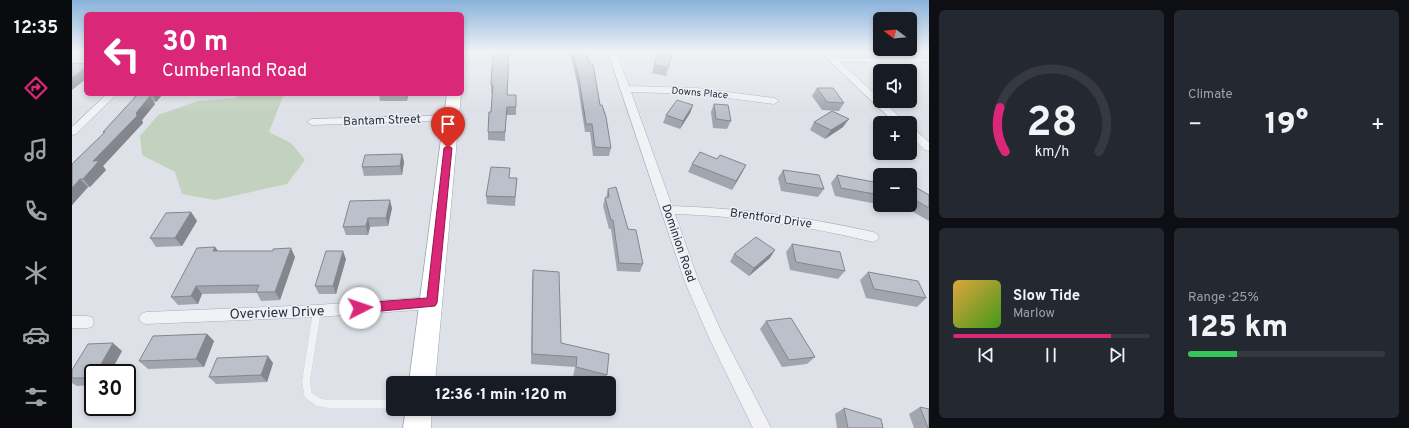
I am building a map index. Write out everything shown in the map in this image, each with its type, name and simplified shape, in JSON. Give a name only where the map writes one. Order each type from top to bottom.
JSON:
[{"type":"main road","points":[[423,376],[454,96]]},
{"type":"main road","points":[[417,428],[419,416]]},
{"type":"street","name":"Dominion Road","points":[[619,72],[692,282],[715,335],[762,428]]},
{"type":"street","points":[[845,72],[893,116]]},
{"type":"street","name":"Downs Place","points":[[625,89],[697,91],[774,101]]},
{"type":"street","points":[[72,132],[110,96]]},
{"type":"street","name":"Bantam Street","points":[[312,122],[452,118]]},
{"type":"street","points":[[917,137],[929,148]]},
{"type":"street","name":"Brentford Drive","points":[[668,210],[714,211],[761,215],[791,219],[873,237]]},
{"type":"street","name":"Overview Drive","points":[[146,318],[317,311],[431,303]]},
{"type":"street","points":[[72,322],[87,322]]},
{"type":"lane","points":[[317,311],[306,381],[308,395],[318,402],[328,404],[386,404]]},
{"type":"green space","points":[[237,96],[283,96],[269,132],[291,143],[305,160],[287,184],[215,200],[182,194],[175,172],[142,155],[140,136],[158,115],[198,101],[236,98]]},
{"type":"building","points":[[72,72],[80,72],[72,78]]},
{"type":"building","points":[[492,72],[508,72],[507,95],[516,95],[516,107],[507,107],[505,132],[488,132],[493,85],[491,85]]},
{"type":"building","points":[[577,72],[594,72],[600,105],[602,105],[606,117],[611,148],[595,147],[592,124],[586,124]]},
{"type":"building","points":[[817,88],[833,88],[844,103],[827,102]]},
{"type":"building","points":[[136,96],[150,96],[136,113],[136,115],[138,115],[93,161],[99,161],[83,179],[80,179],[72,188],[72,164],[105,132],[103,132]]},
{"type":"building","points":[[677,100],[693,105],[683,121],[666,115]]},
{"type":"building","points":[[714,104],[728,105],[731,121],[716,119]]},
{"type":"building","points":[[832,111],[849,119],[831,130],[814,122]]},
{"type":"building","points":[[700,152],[717,159],[720,155],[746,165],[736,181],[692,164]]},
{"type":"building","points":[[402,154],[400,166],[362,167],[365,155]]},
{"type":"building","points":[[491,167],[510,168],[509,178],[517,178],[515,197],[486,196]]},
{"type":"building","points":[[783,170],[819,175],[824,189],[786,183]]},
{"type":"building","points":[[837,175],[873,182],[873,194],[841,188]]},
{"type":"building","points":[[616,187],[628,229],[636,230],[643,264],[619,263],[613,220],[611,220],[605,198],[609,197],[608,189]]},
{"type":"building","points":[[917,188],[929,195],[929,208],[917,201]]},
{"type":"building","points":[[390,200],[386,218],[368,218],[366,226],[343,227],[350,201]]},
{"type":"building","points":[[191,212],[175,238],[150,238],[166,213]]},
{"type":"building","points":[[756,237],[775,250],[754,268],[734,254]]},
{"type":"building","points":[[792,244],[840,252],[845,271],[796,262]]},
{"type":"building","points":[[215,247],[213,251],[273,251],[273,249],[291,248],[275,292],[256,292],[259,285],[196,286],[191,296],[171,297],[197,248]]},
{"type":"building","points":[[326,251],[343,251],[333,286],[315,286]]},
{"type":"building","points":[[533,270],[559,272],[561,343],[609,354],[607,375],[576,367],[577,357],[532,354]]},
{"type":"building","points":[[868,272],[918,281],[926,298],[874,289]]},
{"type":"building","points":[[791,318],[815,357],[789,360],[766,321]]},
{"type":"building","points":[[207,334],[196,359],[139,361],[153,336]]},
{"type":"building","points":[[113,343],[101,364],[84,364],[84,378],[72,378],[72,370],[88,344]]},
{"type":"building","points":[[268,356],[261,375],[209,377],[217,358]]},
{"type":"building","points":[[920,407],[929,409],[929,428],[928,428]]},
{"type":"building","points":[[844,408],[881,419],[883,428],[848,428]]},
{"type":"route","points":[[360,308],[431,303],[448,148]]}]
